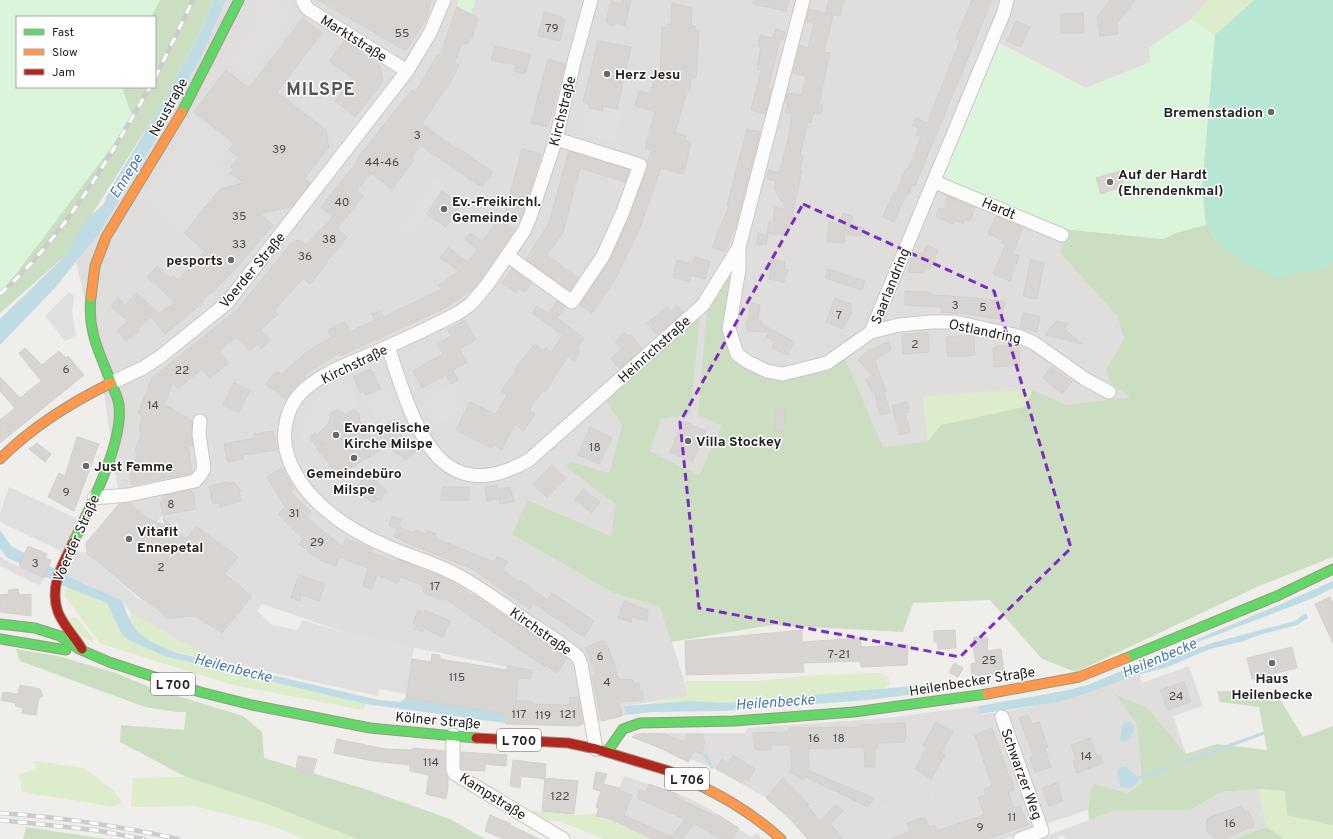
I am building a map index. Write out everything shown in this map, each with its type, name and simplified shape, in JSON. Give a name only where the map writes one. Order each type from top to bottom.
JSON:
[{"type":"main road","name":"Neustraße","points":[[111,383],[94,340],[90,320],[92,278],[98,255],[116,218],[174,127],[239,0]]},
{"type":"main road","points":[[0,459],[30,430],[68,405],[111,383]]},
{"type":"main road","name":"Voerder Straße","points":[[46,606],[49,594],[94,498],[115,443],[120,421],[119,404],[111,383]]},
{"type":"main road","name":"Heilenbecker Straße","points":[[601,750],[621,730],[627,726],[640,723],[734,721],[854,712],[972,697],[1079,677],[1278,596],[1333,569]]},
{"type":"main road","name":"Voerder Straße","points":[[54,586],[58,612],[81,650]]},
{"type":"main road","points":[[46,622],[49,632],[58,648]]},
{"type":"main road","name":"Kölner Straße","points":[[0,624],[35,628],[49,632],[60,636],[81,650],[143,674],[233,701],[370,728],[453,736],[568,742],[601,750],[669,771],[725,797],[760,820],[781,839]]},
{"type":"main road","name":"Kölner Straße","points":[[0,639],[81,650]]},
{"type":"street","name":"Voerder Straße","points":[[111,383],[143,368],[160,357],[227,303],[407,71],[430,33],[444,0]]},
{"type":"street","name":"Kirchstraße","points":[[591,0],[556,139],[530,217],[524,231],[508,256],[487,286],[471,304],[452,316],[334,371],[309,386],[299,396],[291,409],[285,425],[284,440],[288,462],[294,474],[311,494],[332,514],[352,528],[383,545],[454,573],[578,657],[581,664],[601,750]]},
{"type":"street","name":"Heinrichstraße","points":[[388,347],[410,408],[427,445],[436,458],[448,467],[462,474],[477,475],[513,469],[529,460],[703,305],[739,248],[802,0]]},
{"type":"street","name":"Saarlandring","points":[[739,248],[740,269],[732,305],[729,330],[737,354],[748,362],[767,371],[782,374],[795,371],[827,363],[871,332],[904,249],[934,182],[1004,12],[1007,0]]},
{"type":"street","name":"Marktstraße","points":[[304,1],[308,9],[407,71]]},
{"type":"street","points":[[508,256],[572,302],[603,256],[622,214],[640,165],[556,139]]},
{"type":"street","name":"Hardt","points":[[934,182],[1062,235]]},
{"type":"street","name":"Ostlandring","points":[[871,332],[899,325],[931,322],[955,322],[1018,336],[1034,343],[1085,380],[1110,392]]},
{"type":"street","points":[[94,498],[128,495],[195,481],[204,468],[199,434],[200,421]]},
{"type":"street","name":"Schwarzer Weg","points":[[1002,717],[1042,831],[1020,839]]},
{"type":"street","name":"Kampstraße","points":[[453,736],[453,770],[456,774],[563,839]]},
{"type":"highlighted area","points":[[803,204],[994,291],[1071,548],[960,657],[699,608],[680,422]]},
{"type":"shaded area","points":[[226,0],[1209,0],[1190,20],[1149,48],[1151,62],[1086,88],[995,41],[1064,229],[1060,253],[1117,316],[1124,339],[1106,369],[1109,382],[1131,397],[1067,405],[1033,390],[923,397],[928,441],[882,447],[843,354],[721,424],[699,475],[650,451],[661,419],[622,425],[609,473],[570,461],[566,467],[615,504],[611,536],[528,500],[614,593],[661,607],[689,696],[624,706],[626,715],[581,725],[505,723],[508,667],[352,635],[262,604],[162,516],[157,522],[148,519],[128,502],[120,503],[98,353],[76,263],[156,139],[201,57]]},
{"type":"shaded area","points":[[260,0],[278,0],[295,14],[248,75],[230,63],[233,60],[231,59],[263,16],[253,9]]},
{"type":"shaded area","points":[[587,101],[623,109],[616,142],[580,133]]},
{"type":"shaded area","points":[[193,113],[233,145],[217,167],[230,178],[182,233],[141,197],[169,156]]},
{"type":"shaded area","points":[[436,177],[447,185],[427,214],[429,215],[411,238],[400,230]]},
{"type":"shaded area","points":[[69,292],[74,296],[72,312],[76,336],[65,341],[45,316]]},
{"type":"shaded area","points":[[373,365],[387,393],[390,391],[399,415],[377,424],[367,400],[383,394],[370,367]]},
{"type":"shaded area","points":[[344,377],[358,405],[346,416],[342,411],[334,410],[330,414],[330,422],[318,434],[310,432],[301,443],[301,430],[308,414],[314,410],[313,403],[316,402],[318,396],[323,397],[324,392],[329,392],[326,387]]},
{"type":"shaded area","points":[[451,384],[458,398],[454,401],[460,410],[435,427],[423,400]]},
{"type":"shaded area","points":[[207,429],[217,471],[210,473],[200,431]]},
{"type":"shaded area","points":[[9,487],[78,519],[63,552],[0,522],[0,513]]},
{"type":"shaded area","points":[[76,551],[87,553],[141,601],[144,598],[168,618],[195,616],[221,633],[252,596],[262,604],[257,611],[272,625],[297,630],[303,620],[352,635],[414,647],[406,694],[379,689],[378,696],[215,660],[131,613],[123,601],[66,575]]},
{"type":"shaded area","points":[[0,556],[5,560],[44,578],[40,586],[0,566]]},
{"type":"shaded area","points":[[1189,666],[1203,706],[1173,716],[1186,754],[1147,707],[1116,694],[1137,725],[1142,783],[1128,793],[1092,783],[1088,810],[1046,824],[1006,711],[1053,703],[1134,676],[1140,675],[1142,683]]},
{"type":"shaded area","points":[[979,706],[979,714],[995,713],[1035,828],[1005,839],[948,839],[930,790],[869,812],[879,839],[807,839],[800,829],[766,798],[716,769],[633,737],[634,733],[745,733],[747,728],[886,718]]},
{"type":"shaded area","points":[[624,776],[684,796],[713,811],[751,837],[757,833],[762,839],[652,839],[608,819]]},
{"type":"shaded area","points":[[1258,789],[1267,827],[1232,839],[1067,839],[1062,835],[1057,839],[1038,839],[1113,811],[1190,810],[1221,792]]},
{"type":"shaded area","points":[[930,790],[948,839],[879,839],[869,812]]},
{"type":"green space","points":[[0,0],[213,0],[203,27],[162,104],[66,255],[0,313]]},
{"type":"green space","points":[[0,0],[160,0],[152,16],[16,16],[16,88],[122,88],[133,119],[0,295]]},
{"type":"green space","points":[[459,0],[475,0],[471,14],[457,7]]},
{"type":"green space","points":[[1209,0],[1254,0],[1215,35],[1190,20]]},
{"type":"green space","name":"Bremenstadion","points":[[1254,0],[1333,0],[1333,261],[1323,269],[1275,277],[1250,265],[1223,248],[1206,225],[1202,189],[1215,35]]},
{"type":"green space","points":[[1190,20],[1215,35],[1202,189],[1206,225],[1178,232],[1163,239],[1064,229],[941,178],[995,41],[1086,88],[1150,62],[1149,48]]},
{"type":"green space","points":[[1206,225],[1223,248],[1323,269],[1333,261],[1333,557],[1259,586],[1076,672],[1042,659],[990,600],[913,603],[903,632],[772,625],[671,642],[660,607],[614,593],[512,534],[528,500],[611,536],[615,504],[566,467],[570,461],[609,473],[622,425],[602,394],[701,306],[690,414],[661,419],[650,451],[699,475],[721,425],[698,415],[708,296],[730,262],[743,265],[732,328],[739,351],[757,362],[784,369],[843,354],[883,447],[928,441],[941,425],[1024,407],[1033,390],[1067,405],[1130,397],[1109,382],[1106,369],[1124,339],[1117,316],[1060,253],[1064,229],[1163,239],[1178,232]]},
{"type":"green space","points":[[1033,390],[1024,407],[941,425],[928,441],[923,397],[978,392]]},
{"type":"green space","points":[[66,587],[107,603],[122,635],[129,640],[164,656],[366,704],[363,710],[233,685],[100,643],[64,595]]},
{"type":"green space","points":[[131,613],[207,655],[204,658],[183,654],[162,647],[144,637],[136,630],[129,621]]},
{"type":"green space","points":[[74,617],[94,639],[93,642],[83,637],[68,620]]},
{"type":"green space","points":[[16,649],[58,656],[116,673],[152,688],[243,716],[262,732],[264,758],[371,791],[450,819],[485,839],[357,839],[262,802],[186,777],[120,742],[121,725],[184,730],[186,712],[176,712],[145,707],[20,661]]},
{"type":"green space","points":[[879,673],[889,677],[890,684],[881,690],[725,703],[690,701],[646,704],[688,696],[685,681],[756,681],[817,675]]},
{"type":"green space","points":[[1217,691],[1263,692],[1281,701],[1303,737],[1333,726],[1333,824],[1331,825],[1287,815],[1285,791],[1258,789],[1221,792],[1190,810],[1113,811],[1089,820],[1088,810],[1092,783],[1128,793],[1142,783],[1137,725],[1115,694],[1147,707],[1186,754],[1217,744],[1267,750],[1259,707],[1220,702]]},
{"type":"green space","points":[[34,761],[84,768],[113,790],[122,802],[113,807],[22,792],[19,774],[36,769]]},
{"type":"green space","points":[[186,777],[262,802],[357,839],[305,839],[270,825],[194,806],[131,807],[133,778]]},
{"type":"green space","points":[[1258,789],[1285,791],[1331,825],[1333,824],[1333,839],[1284,839],[1267,827]]},
{"type":"green space","points":[[527,810],[575,815],[598,813],[652,839],[604,839],[556,820],[548,821]]},
{"type":"green space","points":[[26,827],[106,839],[23,839]]},
{"type":"green space","points":[[1267,827],[1284,839],[1232,839]]},
{"type":"water","name":"Ennepe","points":[[213,0],[226,0],[201,57],[156,139],[97,236],[53,290],[0,345],[0,319],[66,255],[88,217],[103,205],[112,186],[162,104],[203,27]]},
{"type":"water","name":"Heilenbecke","points":[[0,530],[11,546],[72,578],[123,601],[126,612],[131,621],[142,635],[149,640],[177,653],[379,700],[400,702],[406,698],[503,713],[505,715],[505,723],[366,704],[164,656],[129,640],[122,635],[107,603],[66,587],[6,557],[0,548]]},
{"type":"water","name":"Heilenbecke","points":[[1333,581],[1333,588],[1311,599],[1198,642],[1130,671],[1138,670],[1212,643],[1295,621],[1306,613],[1308,618],[1297,625],[1259,635],[1244,641],[1210,649],[1168,667],[1134,676],[1073,698],[1053,703],[978,714],[979,706],[1069,690],[1090,684]]},
{"type":"water","name":"Heilenbecke","points":[[923,685],[926,686],[923,693],[868,700],[724,711],[653,712],[626,715],[624,706],[690,701],[725,703]]},
{"type":"water","points":[[1125,722],[1131,722],[1134,726],[1133,733],[1127,741],[1122,742],[1120,740],[1122,726]]},
{"type":"water","points":[[1125,766],[1139,778],[1138,782],[1131,788],[1121,787],[1117,774],[1118,769]]},
{"type":"building","points":[[318,0],[431,0],[427,17],[407,49],[404,50]]},
{"type":"building","points":[[622,0],[631,0],[625,26],[616,23],[613,26],[608,24],[606,20],[611,1],[621,4]]},
{"type":"building","points":[[754,0],[789,0],[786,11],[753,4]]},
{"type":"building","points":[[829,0],[844,0],[840,16],[826,13]]},
{"type":"building","points":[[972,0],[992,0],[915,186],[912,185],[909,194],[907,193],[894,222],[883,217],[894,192],[896,193],[906,168],[908,169],[921,137],[916,134],[919,128],[912,126],[915,118],[927,123],[960,41],[956,39]]},
{"type":"building","points":[[1110,0],[1136,0],[1117,23],[1118,34],[1100,36],[1097,17]]},
{"type":"building","points":[[672,3],[692,8],[691,25],[695,26],[694,30],[699,30],[696,78],[691,78],[690,91],[687,91],[675,133],[686,136],[685,140],[691,142],[686,164],[683,174],[661,168],[641,225],[616,278],[592,313],[580,305],[610,259],[629,217],[648,168],[647,162],[652,150],[645,148],[655,111],[635,106],[639,91],[650,94],[655,75],[660,75],[662,27],[667,28],[667,24],[671,24]]},
{"type":"building","points":[[457,7],[478,18],[472,38],[470,38],[467,44],[462,43],[454,63],[459,65],[451,81],[422,123],[456,149],[457,147],[493,172],[482,187],[420,145],[411,157],[414,160],[392,189],[371,173],[356,191],[363,196],[337,229],[347,237],[342,243],[343,244],[326,262],[327,263],[310,284],[303,278],[274,311],[278,314],[260,330],[270,340],[261,348],[258,344],[250,351],[236,337],[219,351],[229,363],[210,378],[202,369],[178,389],[172,382],[165,405],[192,421],[193,445],[188,446],[192,473],[132,485],[130,474],[138,452],[135,451],[142,432],[139,431],[141,426],[139,426],[143,415],[138,413],[152,378],[237,310],[292,242],[300,240],[306,245],[333,217],[321,207],[412,90],[415,93],[438,54],[440,55]]},
{"type":"building","points":[[809,9],[833,15],[824,52],[830,53],[819,104],[823,105],[821,114],[814,112],[811,123],[808,122],[800,155],[803,156],[800,169],[802,170],[788,236],[767,233],[769,221],[773,221],[775,207],[786,209],[774,188],[776,181],[767,179],[769,170],[779,173],[788,140],[792,114],[785,112],[788,103],[785,103],[787,93],[802,95],[806,76],[793,73],[799,46],[808,48],[814,23],[806,21]]},
{"type":"building","points":[[544,12],[562,17],[561,19],[565,20],[560,41],[538,36]]},
{"type":"building","points":[[1083,13],[1084,33],[1061,33],[1061,14]]},
{"type":"building","points":[[303,18],[322,33],[277,92],[326,130],[329,147],[304,179],[310,183],[291,207],[259,213],[273,225],[231,274],[215,290],[201,300],[204,302],[165,334],[151,317],[138,329],[139,331],[126,341],[117,330],[128,321],[111,306],[118,298],[125,305],[137,293],[159,314],[175,302],[147,277],[157,266],[168,276],[172,278],[173,276],[178,280],[205,251],[184,233],[220,189],[244,183],[230,173],[234,169],[231,167],[239,157],[229,150],[234,143],[194,112],[226,70],[249,88]]},
{"type":"building","points":[[1016,21],[1030,27],[1021,47],[1007,41]]},
{"type":"building","points":[[776,29],[785,32],[783,40],[780,39],[768,88],[772,89],[765,114],[751,110],[761,70],[757,69],[761,47],[758,46],[760,35],[773,38]]},
{"type":"building","points":[[344,41],[380,66],[383,82],[355,117],[335,101],[353,78],[329,61]]},
{"type":"building","name":"Herz Jesu","points":[[598,41],[631,47],[617,109],[603,106],[602,111],[589,108],[589,104],[583,102]]},
{"type":"building","points":[[495,46],[531,54],[525,74],[514,71],[516,65],[491,60]]},
{"type":"building","points":[[548,59],[565,64],[548,127],[531,123]]},
{"type":"building","points":[[747,129],[760,132],[736,225],[725,252],[712,247],[729,206],[727,205]]},
{"type":"building","points":[[522,149],[541,154],[523,214],[520,220],[508,224],[515,230],[474,288],[449,306],[340,356],[339,353],[304,374],[306,377],[295,386],[285,399],[266,384],[276,371],[281,374],[307,352],[331,337],[328,330],[345,322],[350,332],[375,320],[372,314],[381,311],[383,317],[442,289],[439,285],[459,271],[440,258],[448,247],[468,262],[477,249],[465,240],[470,233],[482,242],[499,218],[503,220]]},
{"type":"building","points":[[569,151],[630,170],[625,182],[580,168],[563,232],[547,255],[578,278],[570,291],[526,259],[549,223]]},
{"type":"building","name":"Auf der Hardt (Ehrendenkmal)","points":[[1120,171],[1124,186],[1101,194],[1096,178]]},
{"type":"building","name":"Ev.-Freikirchl. Gemeinde","points":[[442,191],[461,204],[446,227],[427,214]]},
{"type":"building","points":[[948,196],[975,208],[970,221],[965,219],[963,224],[955,220],[953,224],[936,217],[939,208],[943,210]]},
{"type":"building","points":[[843,213],[853,217],[850,225],[862,227],[861,236],[845,234],[844,243],[827,242],[829,222],[840,223]]},
{"type":"building","points":[[996,216],[1023,227],[1013,254],[1019,256],[1010,281],[993,274],[1006,244],[1001,243],[1002,240],[988,234]]},
{"type":"building","points":[[758,233],[768,235],[766,245],[757,244]]},
{"type":"building","points":[[926,245],[938,250],[930,269],[926,267],[924,272],[920,273],[908,272],[913,254],[917,252],[923,254]]},
{"type":"building","points":[[695,257],[710,261],[705,279],[691,275],[690,282],[673,277],[677,260],[692,264]]},
{"type":"building","points":[[770,259],[785,262],[784,269],[788,270],[784,282],[769,279],[771,270],[768,269]]},
{"type":"building","points":[[1031,259],[1044,263],[1037,299],[1023,296]]},
{"type":"building","points":[[512,269],[531,283],[525,292],[519,288],[516,293],[502,283]]},
{"type":"building","points":[[828,269],[865,281],[862,290],[825,278]]},
{"type":"building","points":[[905,291],[931,292],[931,295],[976,298],[1005,302],[1002,320],[970,314],[941,312],[942,307],[905,305]]},
{"type":"building","points":[[835,298],[852,305],[850,311],[852,312],[843,329],[826,322]]},
{"type":"building","points":[[557,301],[565,307],[557,318],[584,338],[577,349],[580,351],[574,361],[568,356],[545,392],[543,390],[529,410],[535,414],[524,431],[515,424],[502,449],[494,445],[492,448],[456,430],[470,402],[495,414],[507,396],[501,391],[516,371],[514,370],[535,344],[544,351],[546,348],[551,352],[563,335],[532,313],[537,306],[548,314]]},
{"type":"building","points":[[751,303],[760,305],[758,321],[762,321],[762,324],[794,342],[787,355],[772,348],[775,341],[766,337],[769,332],[747,331],[746,323],[748,320]]},
{"type":"building","points":[[677,306],[683,312],[657,335],[647,323],[668,307],[671,311]]},
{"type":"building","points":[[1023,313],[1040,317],[1037,332],[1020,328]]},
{"type":"building","points":[[465,320],[476,340],[459,349],[467,362],[453,370],[458,380],[451,384],[446,375],[422,388],[413,371],[443,354],[438,344],[451,336],[448,330]]},
{"type":"building","points":[[1056,321],[1068,324],[1064,329],[1083,344],[1045,335]]},
{"type":"building","points":[[625,333],[627,336],[630,334],[642,349],[620,369],[611,358],[622,349],[615,342]]},
{"type":"building","points":[[928,333],[929,352],[903,354],[902,335]]},
{"type":"building","points":[[974,335],[975,355],[948,357],[946,337]]},
{"type":"building","points":[[889,341],[891,350],[875,362],[886,391],[884,392],[890,412],[880,415],[874,391],[872,392],[866,379],[873,376],[858,360],[870,349],[871,350]]},
{"type":"building","points":[[999,346],[1019,346],[1020,365],[994,367],[993,348]]},
{"type":"building","points":[[25,348],[42,365],[59,351],[66,358],[68,356],[84,375],[0,443],[0,420],[15,408],[0,391],[0,377],[20,398],[41,381],[19,353]]},
{"type":"building","points":[[1051,367],[1072,382],[1062,394],[1043,378]]},
{"type":"building","points":[[371,369],[381,389],[366,395],[364,391],[360,393],[353,377]]},
{"type":"building","points":[[234,383],[250,391],[238,413],[223,405]]},
{"type":"building","points":[[907,402],[909,412],[905,413],[910,432],[899,435],[892,406]]},
{"type":"building","points":[[784,408],[785,416],[783,432],[775,431],[775,410]]},
{"type":"building","points":[[333,411],[342,411],[346,416],[350,411],[356,411],[360,415],[359,421],[373,437],[390,421],[408,443],[414,441],[419,449],[405,460],[398,453],[396,454],[388,445],[336,477],[326,459],[316,448],[324,444],[315,445],[311,440],[311,436],[314,433],[318,434],[329,423],[330,414]]},
{"type":"building","name":"Villa Stockey","points":[[683,421],[706,431],[692,462],[670,452]]},
{"type":"building","points":[[590,427],[612,438],[599,464],[578,455]]},
{"type":"building","points":[[273,431],[277,450],[243,455],[243,459],[227,462],[224,444],[255,438],[254,434]]},
{"type":"building","points":[[77,437],[99,444],[74,511],[48,497],[59,473],[65,476]]},
{"type":"building","points":[[37,443],[51,454],[45,462],[29,449]]},
{"type":"building","points":[[552,465],[566,478],[547,497],[533,484]]},
{"type":"building","points":[[282,468],[294,489],[290,492],[311,512],[306,517],[343,547],[346,539],[372,549],[370,552],[396,562],[397,559],[450,580],[567,658],[557,673],[546,665],[545,667],[444,598],[443,600],[424,593],[423,586],[401,577],[398,583],[377,575],[372,589],[363,586],[368,568],[339,557],[336,566],[320,560],[299,544],[303,539],[278,514],[285,507],[267,477]]},
{"type":"building","points":[[365,475],[372,479],[378,476],[377,482],[386,490],[381,501],[377,499],[374,503],[356,491]]},
{"type":"building","points":[[228,482],[229,484],[234,482],[241,491],[239,492],[241,501],[220,507],[220,503],[213,504],[209,486]]},
{"type":"building","points":[[497,485],[498,489],[510,487],[514,502],[500,504],[499,499],[487,501],[485,487]]},
{"type":"building","points":[[443,487],[469,487],[469,500],[441,500],[441,492]]},
{"type":"building","points":[[583,489],[600,502],[592,513],[575,500]]},
{"type":"building","points":[[191,490],[192,493],[194,493],[195,509],[163,515],[160,502],[163,502],[162,496]]},
{"type":"building","points":[[130,503],[148,519],[165,525],[163,518],[187,539],[196,526],[238,557],[225,573],[252,596],[222,633],[195,616],[168,618],[144,598],[143,600],[87,553],[86,543],[119,504]]},
{"type":"building","points":[[392,516],[401,519],[397,529],[389,525]]},
{"type":"building","points":[[398,527],[414,533],[415,530],[426,534],[427,531],[436,534],[435,538],[494,562],[497,557],[500,559],[501,558],[508,562],[502,570],[519,582],[520,580],[547,600],[552,593],[594,621],[584,637],[533,603],[529,609],[473,569],[394,537]]},
{"type":"building","points":[[28,546],[47,554],[45,558],[51,560],[44,578],[19,566]]},
{"type":"building","points":[[299,575],[325,584],[319,601],[301,595],[300,601],[291,598]]},
{"type":"building","points":[[18,589],[19,595],[31,594],[31,616],[0,612],[0,595],[9,594],[8,590]]},
{"type":"building","points":[[1330,597],[1333,603],[1333,643],[1315,604]]},
{"type":"building","points":[[624,601],[648,610],[647,621],[632,617],[631,622],[618,618]]},
{"type":"building","points":[[418,610],[425,613],[425,610],[450,621],[443,637],[424,628],[423,632],[415,629],[417,625],[413,623]]},
{"type":"building","points":[[802,630],[802,642],[861,638],[861,647],[908,645],[907,665],[861,667],[860,661],[803,663],[804,672],[686,675],[685,641]]},
{"type":"building","points":[[955,630],[956,648],[938,649],[937,642],[934,642],[934,631]]},
{"type":"building","points":[[974,637],[988,638],[987,651],[1001,649],[1004,673],[972,676],[971,664],[976,663],[973,646]]},
{"type":"building","points":[[604,641],[607,645],[618,679],[633,680],[633,683],[640,684],[639,691],[642,691],[643,700],[619,702],[622,716],[602,721],[592,676],[596,675],[585,648]]},
{"type":"building","name":"Haus Heilenbecke","points":[[1292,647],[1297,668],[1252,679],[1247,658]]},
{"type":"building","points":[[432,654],[440,655],[440,659],[507,670],[507,666],[532,670],[531,679],[518,678],[516,701],[532,701],[532,704],[570,705],[569,698],[578,697],[583,723],[579,726],[506,724],[506,714],[406,698],[412,659],[431,662]]},
{"type":"building","points":[[954,663],[963,668],[958,677],[949,672]]},
{"type":"building","points":[[1184,682],[1191,702],[1168,710],[1160,690]]},
{"type":"building","points":[[20,685],[40,689],[43,696],[39,698],[36,715],[22,713],[23,708],[15,706],[16,703],[1,700],[3,692],[18,694]]},
{"type":"building","points":[[1028,715],[1032,724],[1039,722],[1048,747],[1045,748],[1051,767],[1035,772],[1030,758],[1034,757],[1019,718]]},
{"type":"building","points":[[936,722],[953,731],[941,753],[945,755],[931,779],[915,769],[926,747],[923,746]]},
{"type":"building","points":[[905,723],[906,737],[904,742],[877,743],[878,748],[875,748],[875,767],[865,767],[864,747],[808,749],[809,771],[874,798],[868,807],[806,777],[804,780],[789,772],[792,769],[790,745],[770,745],[771,749],[755,750],[753,733],[789,732],[789,728],[860,727],[860,725]]},
{"type":"building","points":[[992,728],[1009,776],[1013,781],[1012,784],[1014,790],[1008,792],[1014,808],[1020,806],[1028,825],[986,839],[891,839],[910,831],[907,823],[925,817],[929,827],[935,825],[937,831],[984,815],[978,797],[986,795],[984,789],[992,786],[975,735]]},
{"type":"building","points":[[641,734],[665,734],[684,742],[688,734],[702,734],[705,743],[702,754],[694,751],[688,762],[660,748],[632,737]]},
{"type":"building","points":[[1090,738],[1097,756],[1100,755],[1103,763],[1077,773],[1073,761],[1076,760],[1071,745]]},
{"type":"building","points":[[337,739],[385,749],[413,750],[413,748],[445,751],[445,770],[448,778],[446,799],[426,794],[429,775],[410,771],[410,765],[373,761],[334,753]]},
{"type":"building","points":[[461,752],[507,755],[506,766],[485,764],[485,771],[464,770],[461,768]]},
{"type":"building","points":[[733,755],[755,769],[749,780],[745,778],[742,783],[716,769],[722,759],[729,763]]},
{"type":"building","points":[[298,756],[317,759],[313,773],[296,769]]},
{"type":"building","points":[[513,760],[546,764],[545,779],[521,776],[520,788],[510,786]]},
{"type":"building","points":[[596,772],[607,774],[603,784],[620,788],[619,790],[632,795],[624,815],[671,837],[685,819],[637,798],[640,790],[646,792],[649,784],[677,794],[676,797],[717,817],[718,815],[739,828],[732,839],[721,839],[694,823],[682,839],[653,839],[608,818],[596,816],[599,808],[596,807],[601,791],[593,789]]},
{"type":"building","points":[[545,778],[578,781],[574,814],[542,811]]},
{"type":"building","points":[[783,778],[809,804],[807,805],[820,821],[836,804],[843,811],[830,823],[843,839],[808,839],[789,818],[766,798]]},
{"type":"building","points":[[1057,783],[1063,801],[1049,806],[1042,788]]},
{"type":"building","points":[[1242,806],[1245,812],[1248,811],[1254,822],[1254,826],[1224,839],[1214,839],[1212,834],[1207,832],[1206,823],[1208,818]]},
{"type":"building","points":[[490,815],[539,839],[503,839],[485,831]]},
{"type":"waterway","points":[[1182,763],[1264,733]]},
{"type":"waterway","points":[[705,755],[712,767]]},
{"type":"waterway","points":[[1139,778],[1171,767]]},
{"type":"railway","points":[[156,76],[193,0]]},
{"type":"railway","points":[[0,294],[23,272],[44,248],[83,197],[101,170],[149,88]]},
{"type":"railway","points":[[0,813],[89,823],[178,839]]},
{"type":"railway","points":[[0,820],[94,830],[144,839]]},
{"type":"traffic: fast","points":[[182,112],[239,0]]},
{"type":"traffic: fast","points":[[73,543],[104,475],[111,456],[119,420],[118,400],[98,351],[92,330],[90,309],[91,297]]},
{"type":"traffic: fast","points":[[1126,658],[1277,596],[1333,569]]},
{"type":"traffic: fast","points":[[0,624],[35,628],[60,636],[79,649],[109,662],[200,692],[252,705],[370,728],[476,738]]},
{"type":"traffic: fast","points":[[0,639],[66,650]]},
{"type":"traffic: fast","points":[[607,752],[623,729],[640,723],[734,721],[854,712],[987,694]]},
{"type":"traffic: slow","points":[[91,297],[95,266],[106,237],[182,112]]},
{"type":"traffic: slow","points":[[0,459],[52,416],[111,383]]},
{"type":"traffic: slow","points":[[987,694],[1079,677],[1126,658]]},
{"type":"traffic: slow","points":[[681,776],[746,811],[781,839]]},
{"type":"traffic: jam","points":[[73,543],[58,576],[55,594],[58,612],[63,622],[82,649]]},
{"type":"traffic: jam","points":[[476,738],[568,743],[596,749],[681,776]]},
{"type":"place","name":"Herz Jesu","points":[[607,74]]},
{"type":"place","name":"Bremenstadion","points":[[1271,112]]},
{"type":"place","name":"Auf der Hardt (Ehrendenkmal)","points":[[1110,182]]},
{"type":"place","name":"Ev.-Freikirchl. Gemeinde","points":[[444,209]]},
{"type":"place","name":"pesports","points":[[231,260]]},
{"type":"place","name":"Evangelische Kirche Milspe","points":[[336,435]]},
{"type":"place","name":"Villa Stockey","points":[[688,441]]},
{"type":"place","name":"Gemeindebüro Milspe","points":[[354,458]]},
{"type":"place","name":"Just Femme","points":[[86,466]]},
{"type":"place","name":"Vitafit Ennepetal","points":[[129,539]]},
{"type":"place","name":"Haus Heilenbecke","points":[[1272,663]]},
{"type":"district","name":"MILSPE","points":[[321,89]]}]
